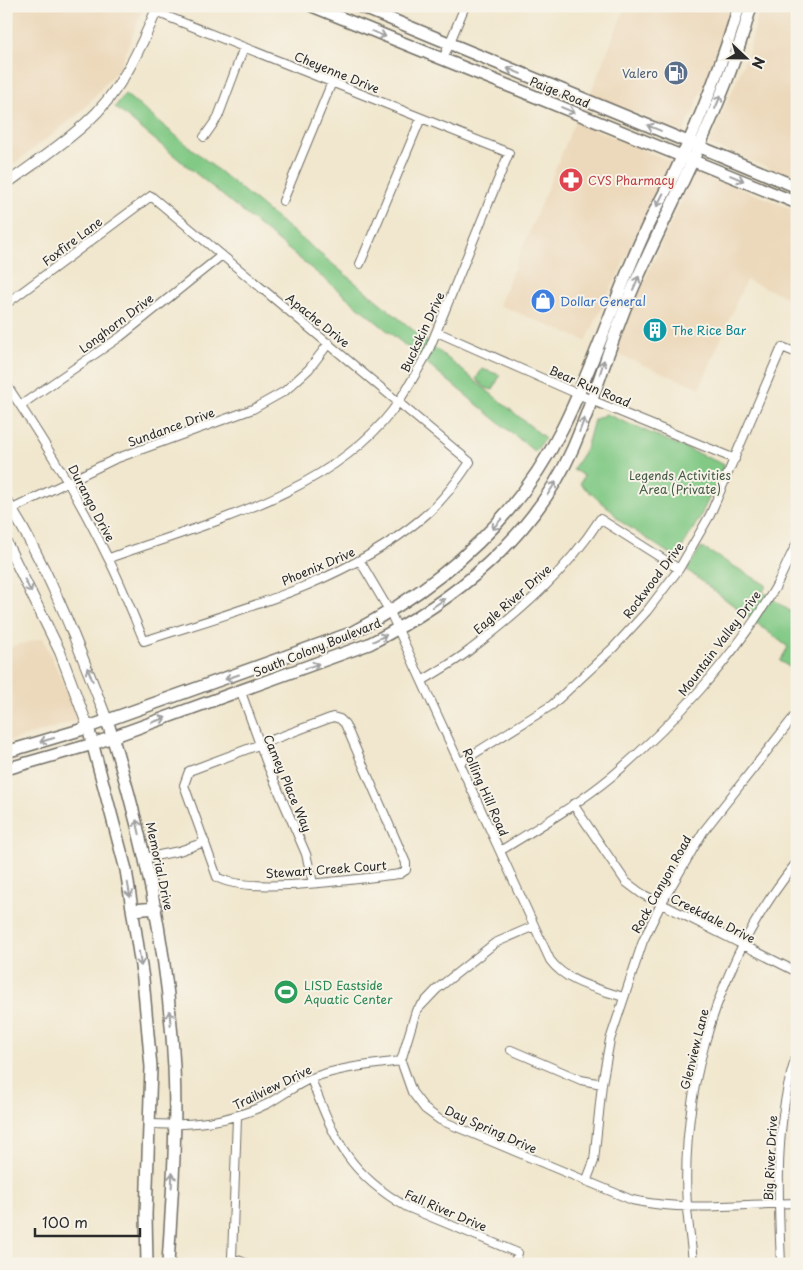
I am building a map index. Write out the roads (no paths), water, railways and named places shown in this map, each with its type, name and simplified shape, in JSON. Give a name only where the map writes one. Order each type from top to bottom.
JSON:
[{"type":"main road","name":"Paige Road","points":[[312,6],[797,203]]},
{"type":"main road","name":"Paige Road","points":[[360,6],[797,187]]},
{"type":"main road","name":"South Colony Boulevard","points":[[6,769],[93,744],[361,647],[398,629],[472,578],[526,524],[556,482],[573,449],[592,400],[641,240],[688,142],[745,7]]},
{"type":"main road","name":"South Colony Boulevard","points":[[6,752],[88,727],[329,643],[390,612],[449,570],[505,515],[532,480],[552,447],[622,298],[657,237],[693,162],[736,57],[745,7]]},
{"type":"main road","points":[[588,118],[591,102]]},
{"type":"main road","points":[[641,240],[657,237]]},
{"type":"main road","name":"Memorial Drive","points":[[107,720],[146,858],[156,908],[170,1022],[175,1125],[168,1264]]},
{"type":"main road","points":[[88,727],[123,861],[133,910],[143,979],[151,1067],[146,1215],[147,1264]]},
{"type":"main road","points":[[133,910],[156,908]]},
{"type":"street","points":[[353,23],[360,6]]},
{"type":"street","points":[[443,59],[465,6]]},
{"type":"street","points":[[6,184],[93,116],[125,76],[157,9]]},
{"type":"street","name":"Cheyenne Drive","points":[[157,9],[244,47],[508,153]]},
{"type":"street","points":[[204,137],[218,117],[244,47]]},
{"type":"street","points":[[283,201],[332,82]]},
{"type":"street","points":[[360,264],[421,118]]},
{"type":"street","name":"Buckskin Drive","points":[[109,558],[299,487],[359,445],[378,427],[413,381],[437,332],[508,153]]},
{"type":"street","name":"Apache Drive","points":[[151,196],[470,462]]},
{"type":"street","name":"Foxfire Lane","points":[[6,304],[151,196]]},
{"type":"street","name":"Longhorn Drive","points":[[21,405],[120,337],[222,255]]},
{"type":"street","name":"Bear Run Road","points":[[437,332],[592,400],[735,459]]},
{"type":"street","name":"Sundance Drive","points":[[9,511],[68,480],[115,459],[253,409],[292,385],[309,369],[329,343]]},
{"type":"street","name":"Rockwood Drive","points":[[461,762],[552,705],[648,611],[678,569],[710,515],[782,347],[797,353]]},
{"type":"street","name":"Durango Drive","points":[[6,384],[68,480],[109,558],[144,641]]},
{"type":"street","name":"Phoenix Drive","points":[[144,641],[241,609],[360,561],[422,519],[453,487],[470,462]]},
{"type":"street","name":"Memorial Drive","points":[[6,500],[9,511],[43,566],[86,664],[107,720]]},
{"type":"street","name":"Eagle River Drive","points":[[422,682],[469,651],[541,592],[577,554],[600,519],[678,569]]},
{"type":"street","points":[[6,542],[60,652],[88,727]]},
{"type":"street","name":"Mountain Valley Drive","points":[[500,851],[609,779],[651,742],[705,683],[762,608],[796,546]]},
{"type":"street","name":"Rolling Hill Road","points":[[360,561],[390,612],[461,762],[550,960],[562,974],[578,982],[623,997]]},
{"type":"street","name":"Camey Place Way","points":[[241,692],[259,744],[306,854],[313,883]]},
{"type":"street","name":"Rock Canyon Road","points":[[586,1182],[594,1161],[602,1084],[610,1040],[643,941],[660,904],[703,832],[797,713]]},
{"type":"street","name":"Stewart Creek Court","points":[[205,842],[217,876],[222,879],[260,885],[313,883],[400,874],[406,870],[406,863],[345,724],[340,719],[333,717],[259,744]]},
{"type":"street","points":[[146,858],[179,851],[205,842],[193,815],[184,785],[186,774],[193,768],[259,744]]},
{"type":"street","name":"Creekdale Drive","points":[[573,804],[626,882],[660,904],[797,972]]},
{"type":"street","name":"Glenview Lane","points":[[693,1264],[687,1207],[688,1146],[701,1060],[713,1015],[742,945],[778,885],[797,862]]},
{"type":"street","points":[[402,1062],[414,1016],[424,1000],[466,964],[495,943],[534,926]]},
{"type":"street","points":[[511,1050],[581,1080],[602,1084]]},
{"type":"street","name":"Big River Drive","points":[[781,1264],[778,1203],[783,1111],[797,1054]]},
{"type":"street","name":"Trailview Drive","points":[[150,1124],[175,1125],[214,1122],[237,1117],[268,1103],[311,1079],[345,1068],[402,1062]]},
{"type":"street","name":"Day Spring Drive","points":[[402,1062],[412,1092],[425,1109],[440,1120],[632,1200],[662,1207],[797,1203]]},
{"type":"street","name":"Fall River Drive","points":[[311,1079],[334,1134],[354,1167],[365,1178],[391,1198],[407,1207],[518,1253],[514,1264]]},
{"type":"street","points":[[237,1117],[232,1258],[248,1264]]},
{"type":"place","name":"Valero","points":[[676,73]]},
{"type":"place","name":"CVS Pharmacy","points":[[571,180]]},
{"type":"place","name":"Dollar General","points":[[543,301]]},
{"type":"place","name":"The Rice Bar","points":[[655,330]]},
{"type":"place","name":"LISD Eastside Aquatic Center","points":[[286,992]]},
{"type":"park label","name":"Legends Activities Area (Private)","points":[[680,482]]}]
